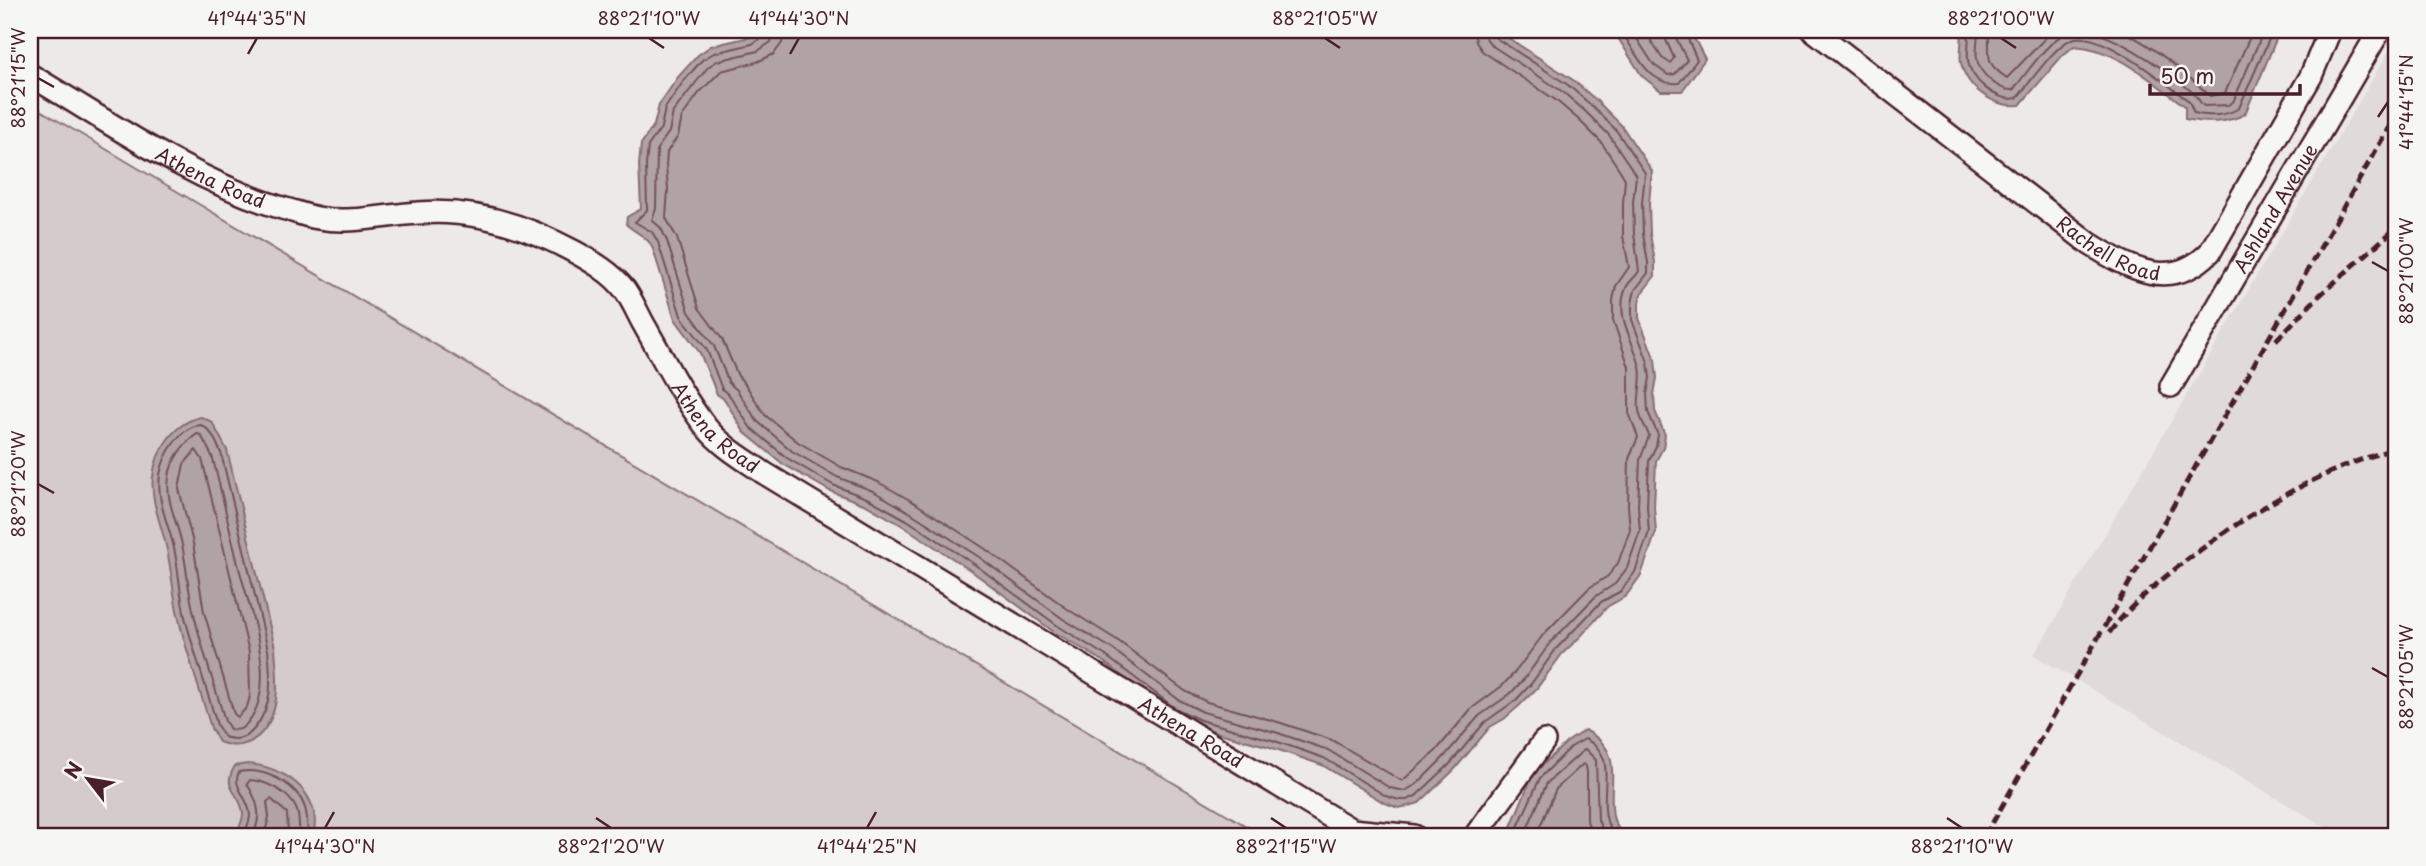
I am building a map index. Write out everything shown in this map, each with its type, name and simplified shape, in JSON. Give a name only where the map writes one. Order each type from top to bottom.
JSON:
[{"type":"street","name":"Rachell Road","points":[[1814,30],[2090,244],[2117,261],[2141,270],[2173,274],[2194,266],[2210,252],[2311,76],[2330,30]]},
{"type":"street","name":"Ashland Avenue","points":[[2171,386],[2379,30]]},
{"type":"street","name":"Athena Road","points":[[30,75],[171,160],[263,202],[316,218],[341,221],[421,212],[490,218],[537,232],[577,253],[605,270],[624,290],[689,403],[707,429],[764,473],[1352,830],[1414,836]]},
{"type":"street","points":[[1475,836],[1544,741]]},
{"type":"shaded area","points":[[2396,39],[2396,836],[2341,836],[2034,655]]},
{"type":"shaded area","points":[[30,104],[1263,836],[30,836]]},
{"type":"water","points":[[763,30],[1496,30],[1573,80],[1597,101],[1621,125],[1652,171],[1649,203],[1655,276],[1641,294],[1639,318],[1655,360],[1655,411],[1665,435],[1663,448],[1656,461],[1656,532],[1641,575],[1626,596],[1607,607],[1562,654],[1537,688],[1520,705],[1490,727],[1454,770],[1419,803],[1409,806],[1398,808],[1383,802],[1322,765],[1197,727],[1145,695],[1103,661],[1054,632],[970,570],[903,526],[866,505],[830,491],[783,464],[744,432],[725,400],[717,394],[700,353],[675,319],[652,246],[647,239],[626,224],[627,217],[641,209],[641,144],[654,125],[659,105],[678,77],[698,55],[711,46],[750,37]]},
{"type":"water","points":[[1613,30],[1690,30],[1705,59],[1682,91],[1661,91],[1642,76]]},
{"type":"water","points":[[1961,30],[2280,30],[2245,114],[2231,120],[2208,122],[2185,119],[2185,106],[2119,60],[2090,48],[2074,46],[2062,56],[2020,105],[1992,100],[1976,89],[1964,72],[1961,63]]},
{"type":"water","points":[[201,417],[212,422],[227,450],[275,648],[277,686],[274,710],[258,737],[240,745],[219,742],[211,728],[182,633],[167,550],[153,495],[155,466],[163,447],[175,431]]},
{"type":"water","points":[[1585,730],[1598,739],[1610,757],[1613,816],[1623,836],[1507,836],[1533,774],[1567,742]]},
{"type":"water","points":[[247,764],[275,770],[300,787],[313,807],[314,836],[235,836],[243,814],[231,786],[231,774],[235,766]]},
{"type":"railway","points":[[1985,836],[2396,115]]},
{"type":"railway","points":[[2276,340],[2320,295],[2396,228]]},
{"type":"railway","points":[[2109,633],[2159,582],[2241,522],[2314,480],[2396,448]]}]
